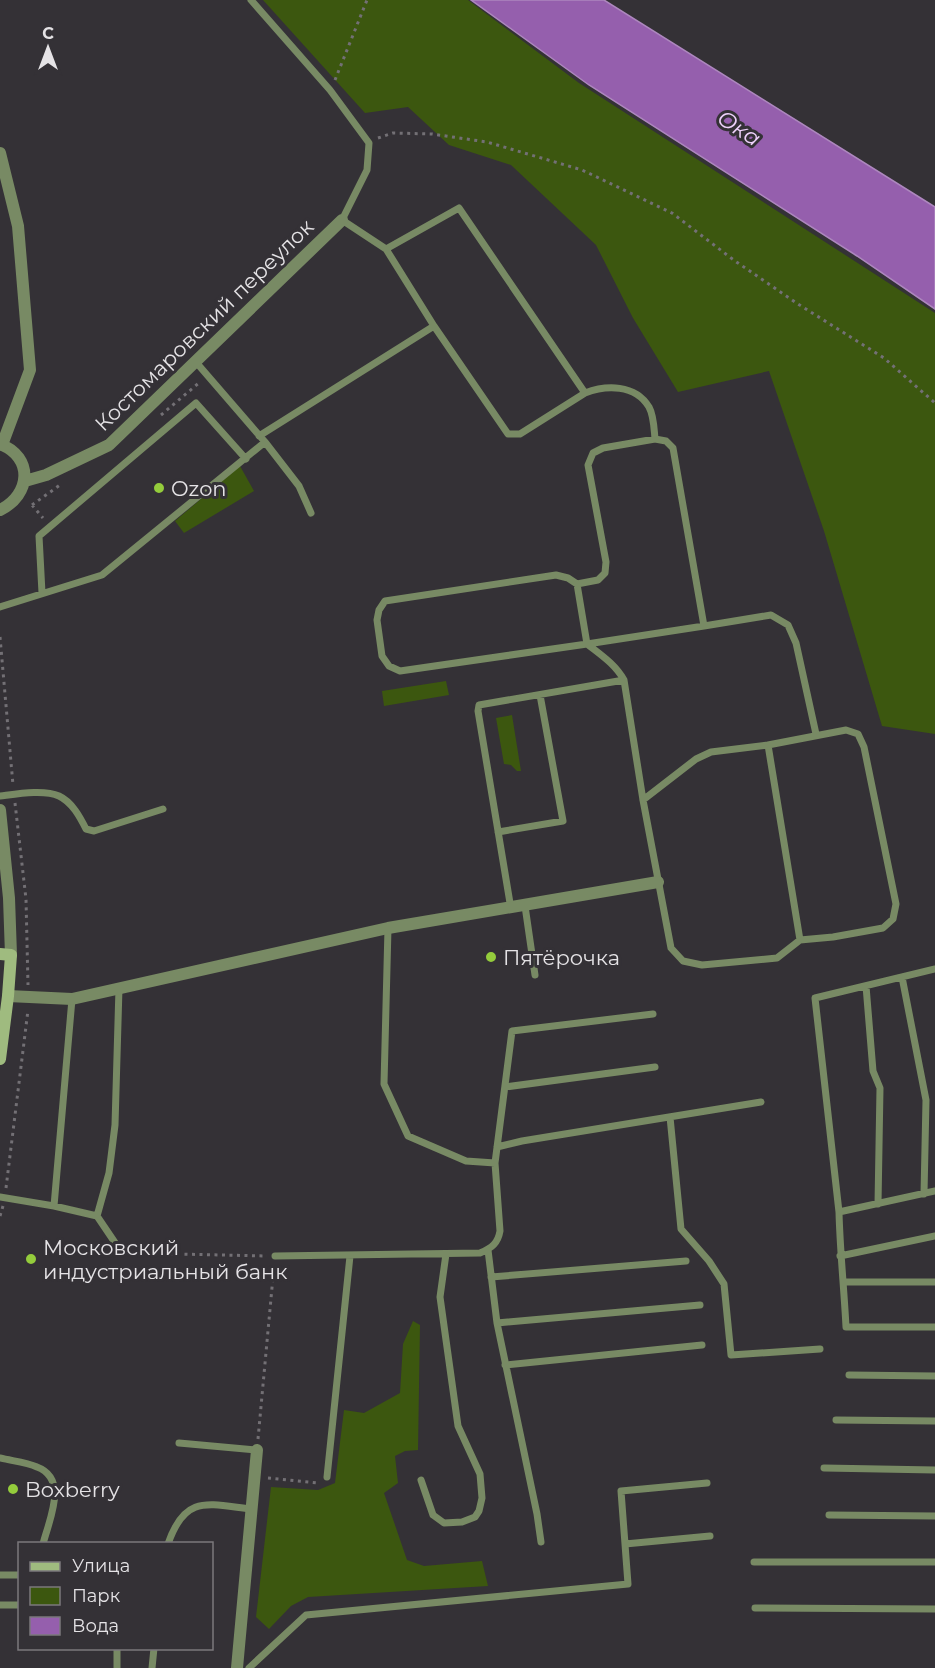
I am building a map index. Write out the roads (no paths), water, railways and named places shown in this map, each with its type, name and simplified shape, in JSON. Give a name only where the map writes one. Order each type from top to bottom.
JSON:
[{"type":"street","points":[[0,153],[18,226],[30,370],[1,445],[12,450],[20,459],[25,481],[16,499],[0,510]]},
{"type":"street","name":"Костомаровский переулок","points":[[25,481],[46,475],[109,445],[342,220]]},
{"type":"street","points":[[0,810],[1,838],[9,898],[6,955],[9,996],[0,1059]]},
{"type":"street","points":[[9,996],[72,999],[388,928],[511,909],[658,882]]},
{"type":"street","points":[[237,1668],[257,1450]]},
{"type":"lane","points":[[251,0],[330,90],[369,142],[367,170],[342,220],[386,249],[434,326],[508,434],[520,434],[585,393],[600,387],[619,387],[637,395],[649,406],[655,439]]},
{"type":"lane","points":[[386,249],[459,208],[585,393]]},
{"type":"lane","points":[[0,607],[102,574],[246,459],[262,439],[434,326]]},
{"type":"lane","points":[[195,361],[262,439],[298,486],[311,513]]},
{"type":"lane","points":[[42,593],[39,536],[195,403],[246,459]]},
{"type":"lane","points":[[704,626],[673,448],[666,441],[655,439],[603,448],[593,453],[588,465],[606,562],[605,573],[598,580],[577,584],[556,574],[385,601],[379,610],[377,620],[382,656],[389,666],[400,671],[587,644],[704,626],[771,615],[788,625],[796,643],[816,734]]},
{"type":"lane","points":[[577,584],[587,644],[610,662],[624,680],[643,800],[671,948],[683,961],[702,965],[777,958],[800,940],[883,928],[893,919],[896,904],[864,747],[858,734],[846,730],[768,745],[711,752],[696,759],[643,800]]},
{"type":"lane","points":[[511,909],[478,711],[479,705],[624,680]]},
{"type":"lane","points":[[498,832],[563,821],[540,695]]},
{"type":"lane","points":[[768,745],[800,940]]},
{"type":"lane","points":[[0,796],[35,793],[58,796],[75,809],[86,829],[94,831],[163,809]]},
{"type":"lane","points":[[525,906],[535,975]]},
{"type":"lane","points":[[388,928],[384,1084],[408,1136],[466,1161],[495,1163]]},
{"type":"lane","points":[[935,969],[815,998],[840,1212],[840,1256],[846,1327],[935,1327]]},
{"type":"lane","points":[[902,977],[926,1100],[924,1194]]},
{"type":"lane","points":[[866,986],[873,1071],[880,1088],[878,1204]]},
{"type":"lane","points":[[97,1216],[109,1173],[115,1125],[118,988]]},
{"type":"lane","points":[[54,1206],[72,999]]},
{"type":"lane","points":[[275,1256],[446,1254],[480,1253],[488,1250],[498,1240],[500,1231],[495,1163],[512,1031],[653,1014]]},
{"type":"lane","points":[[505,1087],[655,1067]]},
{"type":"lane","points":[[497,1147],[760,1102]]},
{"type":"lane","points":[[670,1117],[681,1229],[709,1261],[724,1284],[731,1355],[820,1349]]},
{"type":"lane","points":[[840,1212],[935,1191]]},
{"type":"lane","points":[[0,1197],[97,1216],[122,1253]]},
{"type":"lane","points":[[840,1256],[935,1236]]},
{"type":"lane","points":[[488,1250],[497,1323],[541,1542]]},
{"type":"lane","points":[[421,1480],[433,1515],[444,1523],[462,1522],[475,1517],[479,1511],[482,1498],[480,1474],[458,1426],[440,1297],[446,1254]]},
{"type":"lane","points":[[327,1478],[350,1256]]},
{"type":"lane","points":[[491,1277],[686,1261]]},
{"type":"lane","points":[[844,1282],[935,1282]]},
{"type":"lane","points":[[497,1323],[700,1305]]},
{"type":"lane","points":[[506,1365],[702,1345]]},
{"type":"lane","points":[[849,1375],[935,1376]]},
{"type":"lane","points":[[836,1420],[935,1421]]},
{"type":"lane","points":[[179,1443],[257,1450]]},
{"type":"lane","points":[[0,1458],[39,1467],[54,1482],[56,1493],[44,1542]]},
{"type":"lane","points":[[825,1468],[935,1470]]},
{"type":"lane","points":[[249,1668],[306,1615],[628,1584],[621,1491],[707,1483]]},
{"type":"lane","points":[[169,1542],[176,1523],[194,1507],[206,1504],[251,1509]]},
{"type":"lane","points":[[830,1515],[935,1516]]},
{"type":"lane","points":[[625,1544],[710,1536]]},
{"type":"lane","points":[[754,1562],[935,1562]]},
{"type":"lane","points":[[0,1575],[18,1575]]},
{"type":"lane","points":[[0,1605],[18,1605]]},
{"type":"lane","points":[[755,1608],[935,1609]]},
{"type":"lane","points":[[117,1650],[117,1668]]},
{"type":"lane","points":[[152,1668],[154,1650]]},
{"type":"water","name":"Ока","points":[[471,0],[604,0],[935,207],[935,309],[857,256],[589,85]]},
{"type":"place","name":"Ozon","points":[[159,488]]},
{"type":"place","name":"Пятёрочка","points":[[491,957]]},
{"type":"place","name":"Московский индустриальный банк","points":[[31,1259]]},
{"type":"place","name":"Boxberry","points":[[13,1489]]}]
